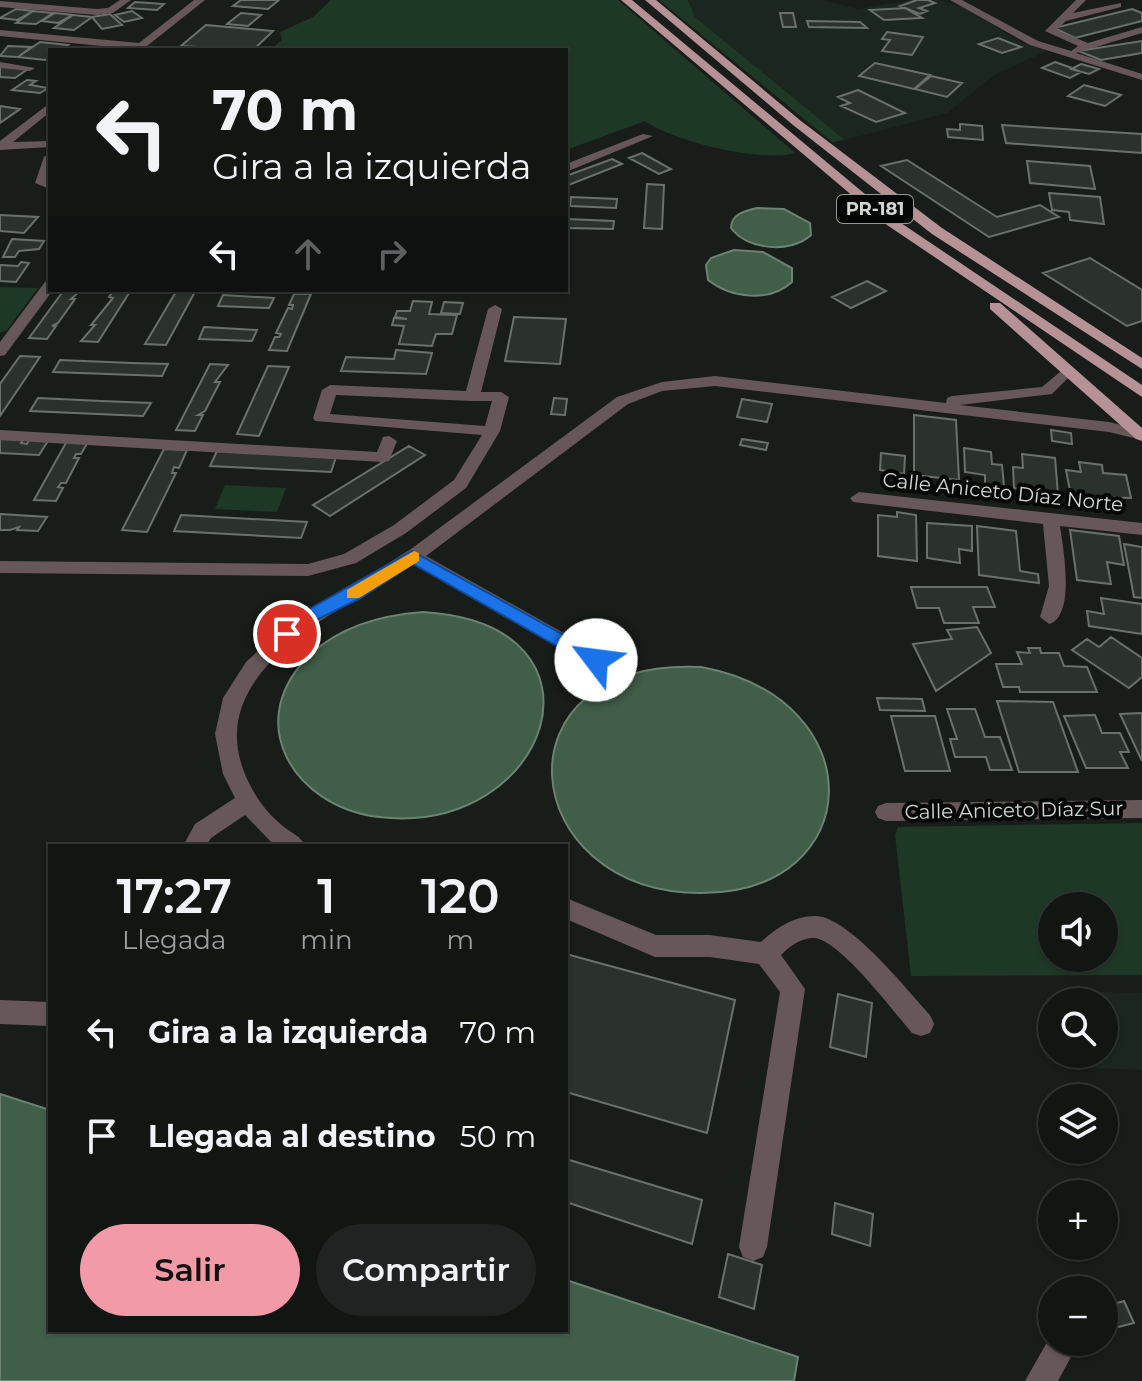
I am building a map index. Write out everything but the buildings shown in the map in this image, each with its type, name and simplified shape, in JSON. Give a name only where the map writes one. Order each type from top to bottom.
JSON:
[{"type":"main road","name":"PR-181","points":[[626,0],[891,222],[1142,392]]},
{"type":"main road","name":"PR-181","points":[[650,0],[797,123],[937,231],[1142,365]]},
{"type":"main road","points":[[965,273],[1066,372],[1141,436]]},
{"type":"street","points":[[0,4],[16,2],[97,12],[110,11],[126,0]]},
{"type":"street","points":[[0,33],[139,48],[200,0]]},
{"type":"street","points":[[955,0],[984,13],[1025,38],[1142,77]]},
{"type":"street","points":[[1081,0],[1050,31],[1087,46]]},
{"type":"street","points":[[0,13],[16,2]]},
{"type":"street","points":[[1061,19],[1118,5]]},
{"type":"street","points":[[1067,53],[1142,30]]},
{"type":"street","points":[[0,65],[30,68]]},
{"type":"street","points":[[1,146],[48,108]]},
{"type":"street","points":[[568,167],[647,136]]},
{"type":"street","points":[[1,146],[48,144]]},
{"type":"street","points":[[48,163],[41,183],[48,185]]},
{"type":"street","points":[[2,346],[48,288]]},
{"type":"street","points":[[472,396],[495,309]]},
{"type":"street","points":[[872,398],[956,401],[1036,393],[1054,387],[1066,372]]},
{"type":"street","points":[[292,844],[245,803],[231,768],[226,723],[239,687],[265,653],[310,616],[355,593],[412,556],[631,397],[682,382],[715,381],[1109,427],[1141,436]]},
{"type":"street","points":[[0,567],[308,570],[322,567],[350,559],[400,529],[460,484],[492,431],[501,397],[330,390],[321,418],[492,431]]},
{"type":"street","points":[[1036,393],[1062,423]]},
{"type":"street","points":[[0,435],[383,457],[389,441]]},
{"type":"street","name":"Calle Aniceto Díaz Norte","points":[[859,498],[1142,529]]},
{"type":"street","points":[[1049,617],[1058,586],[1051,520]]},
{"type":"street","points":[[412,556],[596,660]]},
{"type":"street","points":[[195,844],[203,831],[245,803]]},
{"type":"street","name":"Calle Aniceto Díaz Sur","points":[[886,812],[1142,809]]},
{"type":"street","points":[[568,909],[655,946],[710,946],[766,954],[793,989],[753,1247]]},
{"type":"street","points":[[766,954],[786,934],[817,927],[845,941],[921,1024]]},
{"type":"street","points":[[0,1012],[48,1014]]},
{"type":"street","points":[[1040,1381],[1056,1356]]},
{"type":"shaded area","points":[[331,0],[618,0],[795,153],[740,153],[675,136],[645,121],[568,149],[568,48],[272,48],[282,40],[280,32],[313,17]]},
{"type":"shaded area","points":[[659,0],[688,0],[695,17],[845,140],[832,142]]},
{"type":"shaded area","points":[[688,0],[823,0],[858,9],[910,0],[939,0],[965,8],[1021,42],[1047,51],[994,75],[947,113],[845,140],[695,17]]},
{"type":"shaded area","points":[[757,208],[784,209],[810,223],[811,235],[781,247],[747,241],[731,228],[733,219]]},
{"type":"shaded area","points":[[734,250],[763,252],[792,268],[792,282],[772,293],[750,296],[717,286],[708,280],[706,265],[711,258]]},
{"type":"shaded area","points":[[0,287],[38,288],[7,330],[0,333]]},
{"type":"shaded area","points":[[225,485],[286,488],[277,512],[215,509]]},
{"type":"shaded area","points":[[423,612],[486,625],[525,652],[542,687],[540,726],[521,764],[486,795],[438,814],[379,817],[348,810],[322,797],[301,778],[286,756],[279,732],[280,705],[291,679],[324,643],[364,623]]},
{"type":"shaded area","points":[[701,667],[758,686],[798,716],[821,753],[829,792],[820,830],[796,862],[756,885],[701,893],[639,883],[593,856],[564,819],[552,776],[559,734],[586,698],[633,674]]},
{"type":"shaded area","points":[[1142,823],[1142,975],[911,976],[895,835],[898,827]]},
{"type":"shaded area","points":[[1118,992],[1142,993],[1142,1070],[1089,1068],[1118,1068]]},
{"type":"shaded area","points":[[0,1094],[48,1109],[48,1332],[568,1332],[568,1281],[798,1357],[794,1381],[0,1381]]},
{"type":"slow traffic","points":[[353,594],[414,557]]},
{"type":"route","points":[[287,634],[310,616],[355,593],[412,556],[596,660]]}]
